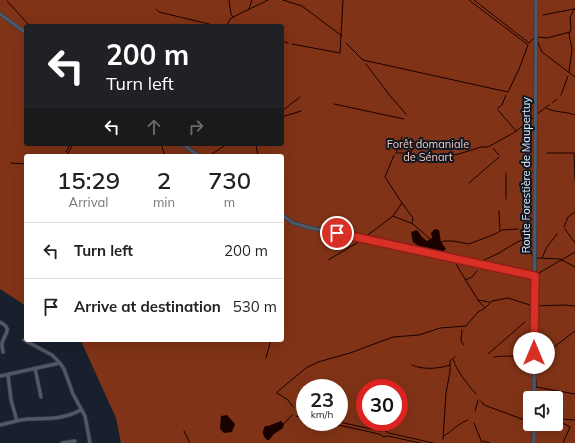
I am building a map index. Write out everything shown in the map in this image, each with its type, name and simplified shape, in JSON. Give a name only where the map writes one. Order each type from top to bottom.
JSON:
[{"type":"street","name":"Route Forestière de Maupertuy","points":[[534,391],[536,0]]},
{"type":"street","points":[[0,14],[24,32]]},
{"type":"street","points":[[185,146],[196,154]]},
{"type":"street","points":[[284,216],[293,223],[307,227],[535,276]]},
{"type":"street","points":[[0,322],[7,327],[8,332],[2,345],[3,352]]},
{"type":"street","points":[[28,342],[52,355],[64,369],[73,394],[87,424],[90,443]]},
{"type":"street","points":[[0,376],[60,363]]},
{"type":"street","points":[[35,368],[41,397]]},
{"type":"street","points":[[8,375],[11,400],[17,421]]},
{"type":"street","points":[[0,425],[27,419],[66,417],[81,410]]},
{"type":"street","points":[[534,431],[534,443]]},
{"type":"street","points":[[62,443],[75,441]]},
{"type":"green space","name":"Forêt domaniale de Sénart","points":[[0,0],[575,0],[575,443],[121,443],[116,418],[81,342],[284,342],[284,154],[24,154],[24,305],[0,289]]},
{"type":"shaded area","points":[[435,229],[439,230],[441,242],[446,249],[441,252],[420,247],[413,242],[411,232],[417,230],[427,241],[432,238],[431,233]]},
{"type":"shaded area","points":[[227,415],[235,424],[232,432],[224,433],[220,429],[221,416]]},
{"type":"shaded area","points":[[281,421],[284,424],[283,428],[267,440],[263,433],[265,426]]},
{"type":"waterway","points":[[229,0],[231,14],[233,17]]},
{"type":"waterway","points":[[249,9],[252,0]]},
{"type":"waterway","points":[[227,24],[231,18],[268,0]]},
{"type":"waterway","points":[[283,0],[302,6],[342,36]]},
{"type":"waterway","points":[[292,44],[340,53],[343,0]]},
{"type":"waterway","points":[[346,43],[363,60],[508,92],[528,45],[469,0]]},
{"type":"waterway","points":[[474,0],[529,43],[534,38]]},
{"type":"waterway","points":[[7,1],[28,24]]},
{"type":"waterway","points":[[569,72],[572,49],[569,34],[571,29],[570,17],[575,8]]},
{"type":"waterway","points":[[156,9],[159,12],[209,24]]},
{"type":"waterway","points":[[543,15],[574,9]]},
{"type":"waterway","points":[[570,32],[547,38],[537,37],[537,39],[542,52],[575,77]]},
{"type":"waterway","points":[[284,42],[288,43]]},
{"type":"waterway","points":[[366,64],[406,114]]},
{"type":"waterway","points":[[561,95],[568,76]]},
{"type":"waterway","points":[[498,108],[502,105],[506,95]]},
{"type":"waterway","points":[[284,109],[300,97]]},
{"type":"waterway","points":[[552,103],[557,99]]},
{"type":"waterway","points":[[334,104],[404,119]]},
{"type":"waterway","points":[[537,114],[549,105]]},
{"type":"waterway","points":[[546,108],[553,111],[575,115]]},
{"type":"waterway","points":[[498,110],[516,131]]},
{"type":"waterway","points":[[284,116],[301,111]]},
{"type":"waterway","points":[[402,137],[396,153],[411,153],[421,157],[439,157],[459,154],[481,147],[488,147],[515,132],[534,117]]},
{"type":"waterway","points":[[401,141],[409,145]]},
{"type":"waterway","points":[[66,152],[69,146]]},
{"type":"waterway","points":[[68,154],[72,146]]},
{"type":"waterway","points":[[162,146],[164,154]]},
{"type":"waterway","points":[[212,154],[224,146]]},
{"type":"waterway","points":[[256,146],[258,154]]},
{"type":"waterway","points":[[411,153],[412,148]]},
{"type":"waterway","points":[[493,148],[499,155]]},
{"type":"waterway","points":[[547,153],[574,153],[575,181]]},
{"type":"waterway","points":[[365,237],[393,216],[402,203],[385,177],[394,155]]},
{"type":"waterway","points":[[469,183],[499,157]]},
{"type":"waterway","points":[[11,163],[24,164]]},
{"type":"waterway","points":[[506,173],[506,199]]},
{"type":"waterway","points":[[402,203],[413,218],[412,223]]},
{"type":"waterway","points":[[499,211],[500,230]]},
{"type":"waterway","points":[[564,227],[568,217],[575,212]]},
{"type":"waterway","points":[[393,216],[413,224],[430,239]]},
{"type":"waterway","points":[[308,226],[351,235]]},
{"type":"waterway","points":[[441,242],[453,241],[469,244],[502,230],[518,229]]},
{"type":"waterway","points":[[565,229],[575,243]]},
{"type":"waterway","points":[[521,234],[523,240]]},
{"type":"waterway","points":[[542,258],[547,247],[557,234]]},
{"type":"waterway","points":[[328,260],[362,240]]},
{"type":"waterway","points":[[375,240],[442,254],[446,253]]},
{"type":"waterway","points":[[443,250],[446,253],[480,262],[523,240],[533,256]]},
{"type":"waterway","points":[[539,273],[575,252]]},
{"type":"waterway","points":[[537,258],[560,259],[575,267]]},
{"type":"waterway","points":[[456,264],[478,300],[484,307]]},
{"type":"waterway","points":[[465,280],[472,277],[477,271]]},
{"type":"waterway","points":[[293,407],[288,400],[277,392],[306,368],[318,362],[350,353],[393,337],[419,335],[440,328],[466,326],[478,312],[492,301],[508,298],[533,306]]},
{"type":"waterway","points":[[478,300],[489,302]]},
{"type":"waterway","points":[[536,306],[575,306]]},
{"type":"waterway","points":[[488,354],[525,322]]},
{"type":"waterway","points":[[462,330],[461,341],[464,345]]},
{"type":"waterway","points":[[541,357],[575,331]]},
{"type":"waterway","points":[[266,358],[270,342]]},
{"type":"waterway","points":[[455,356],[453,359],[457,368],[476,394]]},
{"type":"waterway","points":[[494,357],[532,357]]},
{"type":"waterway","points":[[443,439],[446,393],[450,372],[450,361],[452,359]]},
{"type":"waterway","points":[[536,371],[537,368],[535,363],[537,361]]},
{"type":"waterway","points":[[412,365],[421,368],[450,365]]},
{"type":"waterway","points":[[536,380],[536,387],[575,394]]},
{"type":"waterway","points":[[475,411],[478,400]]},
{"type":"waterway","points":[[481,401],[484,405],[523,419]]},
{"type":"waterway","points":[[284,424],[292,415]]},
{"type":"waterway","points":[[563,419],[575,420]]},
{"type":"waterway","points":[[444,436],[468,420]]},
{"type":"waterway","points":[[474,423],[482,443]]},
{"type":"waterway","points":[[563,423],[570,427],[563,443]]},
{"type":"waterway","points":[[348,424],[381,431],[384,430],[389,433],[433,443]]},
{"type":"waterway","points":[[348,427],[379,434],[384,437],[388,436],[420,443]]},
{"type":"waterway","points":[[184,431],[190,443]]},
{"type":"waterway","points":[[483,441],[490,443]]},
{"type":"route","points":[[337,233],[535,276],[534,353]]}]
